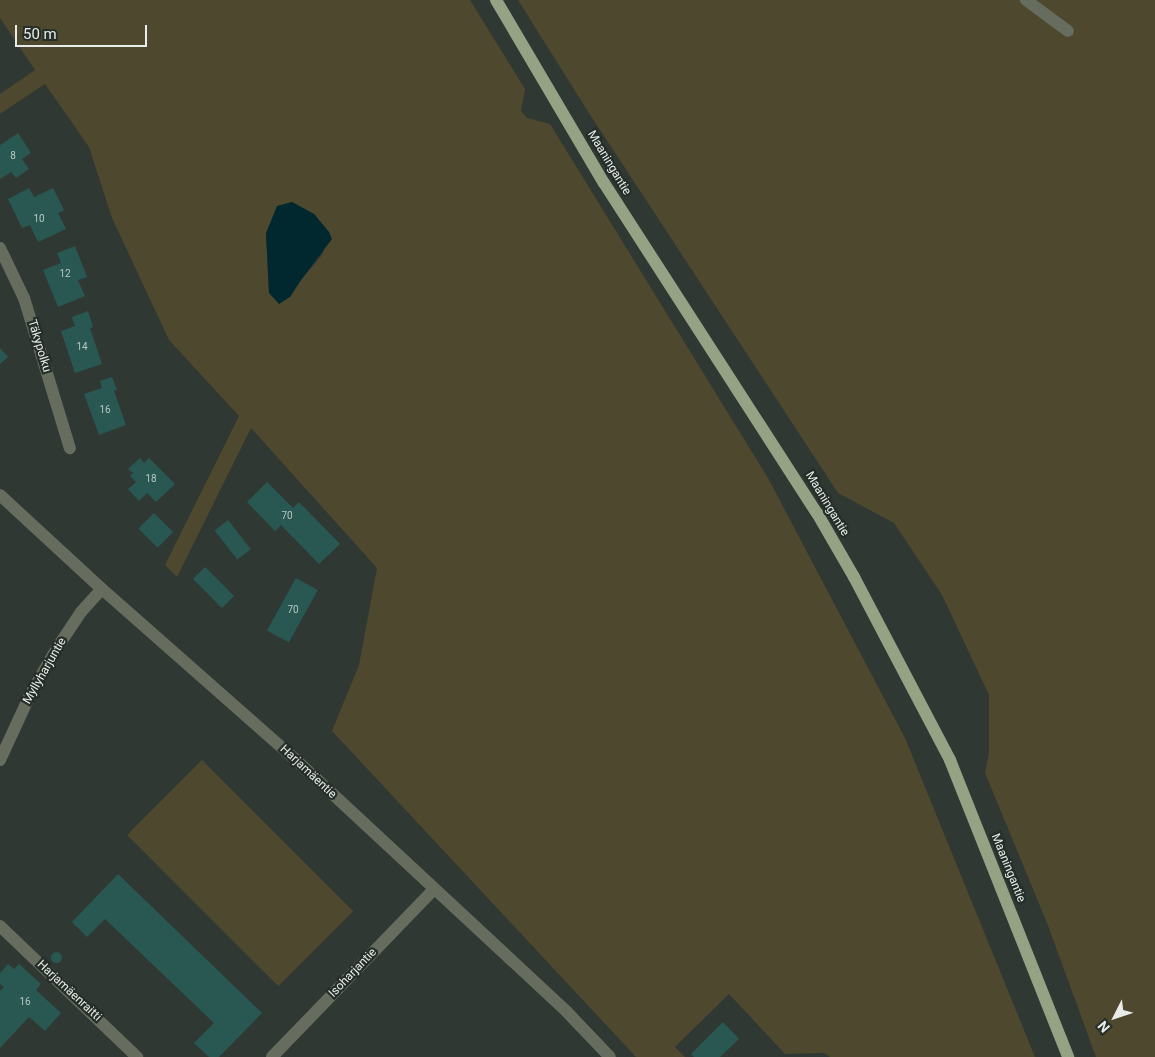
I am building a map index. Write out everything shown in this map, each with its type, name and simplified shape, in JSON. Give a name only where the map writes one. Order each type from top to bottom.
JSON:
[{"type":"main road","name":"Maaningantie","points":[[496,0],[604,183],[817,512],[854,577],[950,760],[1068,1057]]},
{"type":"street","points":[[1026,0],[1068,32]]},
{"type":"street","name":"Täkypolku","points":[[0,248],[24,298],[70,448]]},
{"type":"street","name":"Harjamäentie","points":[[0,495],[102,590],[295,759],[567,1012],[610,1057]]},
{"type":"street","name":"Myllyharjuntie","points":[[0,760],[30,695],[57,648],[81,612],[102,590]]},
{"type":"street","name":"Isoharjantie","points":[[272,1057],[434,889]]},
{"type":"street","name":"Harjamäenraitti","points":[[0,926],[137,1057]]},
{"type":"shaded area","points":[[0,0],[470,0],[525,89],[521,111],[527,118],[550,124],[768,478],[905,738],[1035,1057],[830,1057],[824,1053],[785,1054],[729,994],[675,1047],[685,1057],[636,1057],[332,731],[359,665],[377,568],[251,428],[177,577],[165,565],[239,416],[169,340],[112,218],[89,147],[45,84],[0,114],[0,94],[35,70],[0,18]],"holes":[[[292,202],[314,214],[329,232],[322,255],[301,280],[290,297],[269,293],[266,233]]]},
{"type":"shaded area","points":[[518,0],[1155,0],[1155,1057],[1096,1057],[1047,923],[985,773],[989,753],[989,695],[942,595],[894,523],[838,493],[587,110]]},
{"type":"shaded area","points":[[202,760],[353,911],[278,986],[127,835]]},
{"type":"water","points":[[292,202],[314,214],[329,232],[332,239],[290,297],[279,304],[269,293],[266,233],[277,206]]},
{"type":"building","points":[[18,133],[31,153],[22,159],[29,169],[16,178],[11,172],[0,179],[0,145]]},
{"type":"building","points":[[29,188],[34,197],[53,188],[64,210],[58,213],[66,229],[38,242],[30,225],[22,228],[8,199]]},
{"type":"building","points":[[75,246],[87,277],[78,280],[85,296],[58,307],[43,270],[61,263],[57,253]]},
{"type":"building","points":[[88,311],[93,327],[90,328],[102,364],[75,373],[61,331],[75,326],[72,317]]},
{"type":"building","points":[[0,348],[8,357],[0,364]]},
{"type":"building","points":[[112,377],[117,390],[114,391],[126,425],[99,435],[84,394],[102,388],[100,381]]},
{"type":"building","points":[[140,458],[144,463],[149,458],[175,484],[156,502],[147,493],[139,501],[128,489],[136,482],[130,476],[133,473],[128,469]]},
{"type":"building","points":[[267,482],[293,508],[299,502],[340,544],[319,564],[281,525],[275,531],[247,502]]},
{"type":"building","points":[[154,513],[173,532],[158,548],[138,529]]},
{"type":"building","points":[[228,520],[251,549],[237,560],[215,530]]},
{"type":"building","points":[[205,567],[234,596],[222,608],[193,579]]},
{"type":"building","points":[[296,578],[318,590],[289,643],[267,630]]},
{"type":"building","points":[[118,874],[262,1013],[219,1057],[209,1057],[194,1043],[214,1023],[105,919],[87,937],[72,922]]},
{"type":"building","points":[[56,951],[62,957],[56,963],[50,957]]},
{"type":"building","points":[[8,964],[14,969],[19,964],[41,984],[36,990],[61,1013],[45,1031],[29,1017],[0,1048],[0,991],[4,987],[0,984],[0,973]]},
{"type":"building","points":[[723,1022],[739,1039],[720,1057],[694,1057],[691,1054]]}]
